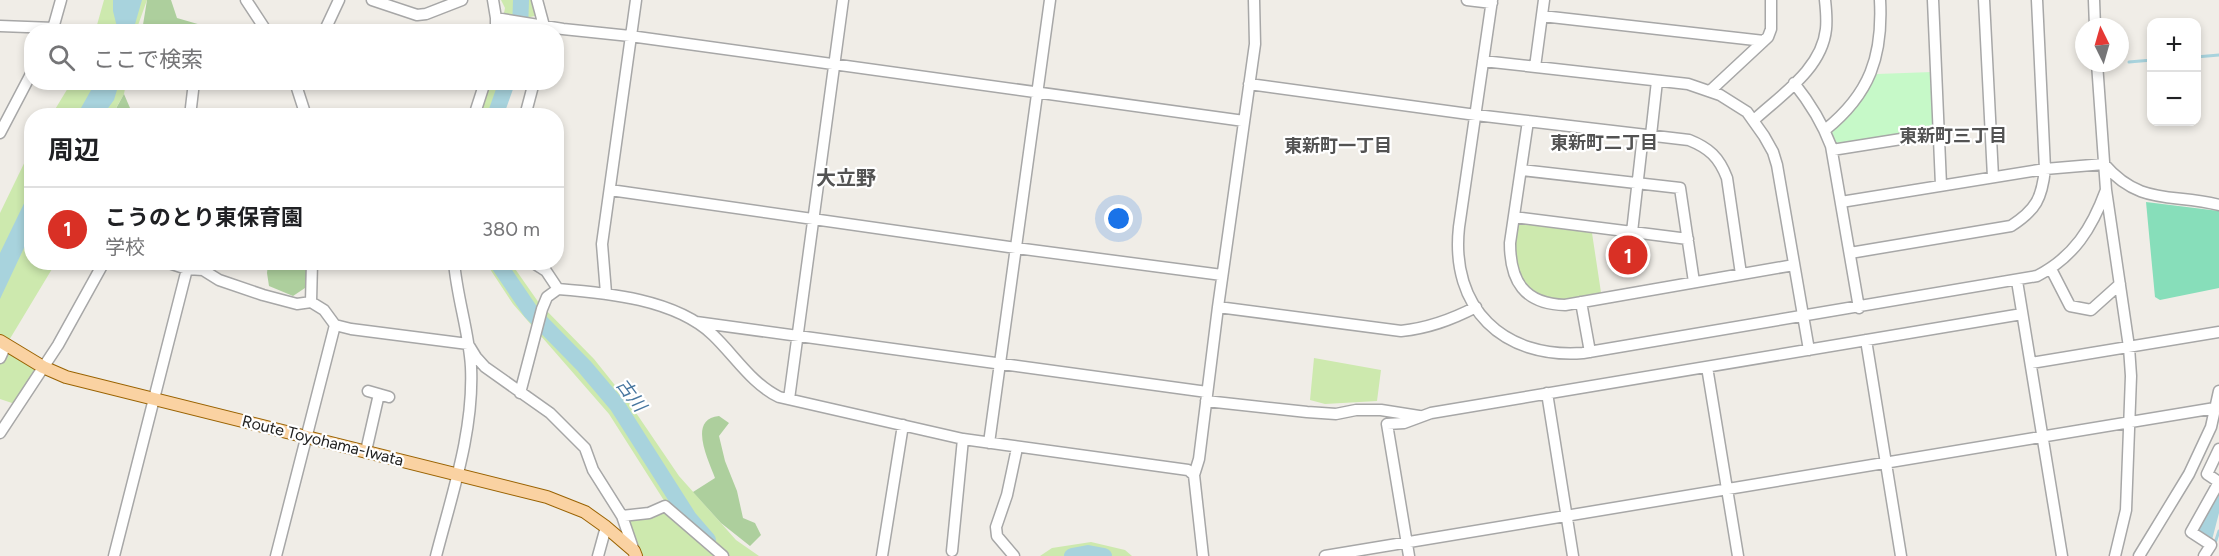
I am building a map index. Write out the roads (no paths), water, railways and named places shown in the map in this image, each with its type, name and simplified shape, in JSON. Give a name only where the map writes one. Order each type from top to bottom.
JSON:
[{"type":"main road","name":"Route Toyohama-Iwata","points":[[3,343],[43,367],[66,377],[548,497],[585,512],[606,527],[635,554]]},
{"type":"street","points":[[55,24],[61,0]]},
{"type":"street","points":[[246,0],[262,24]]},
{"type":"street","points":[[328,24],[339,0]]},
{"type":"street","points":[[372,0],[417,15],[426,14],[462,0]]},
{"type":"street","points":[[493,0],[499,18],[498,24]]},
{"type":"street","points":[[537,0],[542,24]]},
{"type":"street","points":[[606,293],[602,244],[636,0]]},
{"type":"street","points":[[789,399],[843,0]]},
{"type":"street","points":[[989,443],[1050,0]]},
{"type":"street","points":[[1203,556],[1194,475],[1199,459],[1222,274],[1250,84],[1255,44],[1254,0]]},
{"type":"street","points":[[1467,0],[1492,2],[1458,240],[1460,271],[1468,293],[1493,327],[1507,338],[1532,350],[1562,355],[1590,352],[2037,276],[2051,269],[2076,248],[2087,232],[2106,190]]},
{"type":"street","points":[[1535,67],[1544,0]]},
{"type":"street","points":[[1710,91],[1764,41],[1771,29],[1772,0]]},
{"type":"street","points":[[1754,120],[1811,65],[1826,29],[1825,0]]},
{"type":"street","points":[[1825,130],[1851,104],[1873,70],[1880,43],[1880,0]]},
{"type":"street","points":[[1933,0],[1941,185]]},
{"type":"street","points":[[1984,0],[1993,177]]},
{"type":"street","points":[[1850,253],[2011,226],[2024,218],[2039,200],[2045,169],[2037,0]]},
{"type":"street","points":[[2094,0],[2095,18]]},
{"type":"street","points":[[1542,16],[1764,41]]},
{"type":"street","points":[[499,18],[523,24]]},
{"type":"street","points":[[0,26],[24,28]]},
{"type":"street","points":[[564,31],[630,36],[1244,121]]},
{"type":"street","points":[[1483,61],[1688,84],[1735,103],[1754,120],[1773,152],[1777,165],[1809,350]]},
{"type":"street","points":[[2098,72],[2106,190],[2129,347],[2131,376],[2126,510],[2115,556]]},
{"type":"street","points":[[1632,232],[1637,183],[1657,81]]},
{"type":"street","points":[[1794,83],[1809,101],[1825,130],[1832,150],[1858,308]]},
{"type":"street","points":[[1250,84],[1476,115],[1689,140],[1704,146],[1715,155],[1727,178],[1741,274]]},
{"type":"street","points":[[0,133],[24,87]]},
{"type":"street","points":[[191,108],[193,90]]},
{"type":"street","points":[[298,90],[303,108]]},
{"type":"street","points":[[477,108],[482,90]]},
{"type":"street","points":[[527,108],[532,90]]},
{"type":"street","points":[[1528,121],[1510,261],[1513,275],[1520,286],[1533,297],[1549,305],[1565,305],[1794,265]]},
{"type":"street","points":[[1832,150],[1939,133]]},
{"type":"street","points":[[1841,202],[2045,169],[2104,164]]},
{"type":"street","points":[[2104,164],[2117,179],[2135,190],[2154,196],[2219,205]]},
{"type":"street","points":[[1521,170],[1680,188],[1694,282]]},
{"type":"street","points":[[610,190],[1016,248],[1222,274]]},
{"type":"street","points":[[1514,217],[1688,239]]},
{"type":"street","points":[[2051,269],[2070,306],[2091,310],[2120,284]]},
{"type":"street","points":[[0,433],[58,345],[100,270]]},
{"type":"street","points":[[114,556],[187,270]]},
{"type":"street","points":[[203,270],[219,280],[286,301],[297,304],[311,302],[324,310],[335,325],[468,344]]},
{"type":"street","points":[[311,302],[312,270]]},
{"type":"street","points":[[436,556],[464,452],[471,402],[471,363],[455,270]]},
{"type":"street","points":[[544,270],[558,289]]},
{"type":"street","points":[[2017,281],[2062,556]]},
{"type":"street","points":[[520,393],[525,365],[547,297],[558,289],[606,293],[664,308],[693,321],[716,338],[762,387],[779,397],[963,439],[1173,467],[1188,470],[1194,475]]},
{"type":"street","points":[[1581,302],[1590,352]]},
{"type":"street","points":[[1218,307],[1401,332],[1440,324],[1476,306]]},
{"type":"street","points":[[1409,556],[1387,424],[1404,423],[1419,416],[1547,393],[2022,314]]},
{"type":"street","points":[[693,321],[1000,364],[1307,412],[1336,414],[1356,410],[1381,410],[1419,416]]},
{"type":"street","points":[[276,556],[335,325]]},
{"type":"street","points":[[2031,363],[2219,332]]},
{"type":"street","points":[[1866,340],[1901,556]]},
{"type":"street","points":[[0,358],[3,343]]},
{"type":"street","points":[[468,344],[485,367],[550,413],[585,448],[594,470],[622,516],[635,554]]},
{"type":"street","points":[[1707,367],[1738,556]]},
{"type":"street","points":[[1547,393],[1573,556]]},
{"type":"street","points":[[366,451],[379,394]]},
{"type":"street","points":[[2139,556],[2189,474],[2211,427],[2219,395]]},
{"type":"street","points":[[1325,556],[2215,408]]},
{"type":"street","points":[[882,556],[903,425]]},
{"type":"street","points":[[952,550],[963,439]]},
{"type":"street","points":[[1014,556],[997,536],[996,527],[1007,495],[1017,448]]},
{"type":"street","points":[[2204,556],[2211,545],[2192,532],[2218,482],[2207,474],[2219,449]]},
{"type":"street","points":[[622,516],[650,513],[665,506],[723,556]]},
{"type":"street","points":[[598,556],[606,527]]},
{"type":"water","points":[[113,0],[142,0],[135,24],[116,24]]},
{"type":"water","points":[[91,90],[117,90],[108,108],[81,108]]},
{"type":"water","points":[[24,203],[24,248],[0,299],[0,253]]},
{"type":"water","points":[[2219,486],[2219,513],[2212,540],[2197,530]]},
{"type":"waterway","name":"古川","points":[[520,24],[521,0]]},
{"type":"waterway","points":[[2201,57],[2219,55]]},
{"type":"waterway","points":[[2129,62],[2147,60]]},
{"type":"waterway","name":"古川","points":[[498,108],[504,90]]},
{"type":"waterway","name":"古川","points":[[502,270],[531,312],[584,366],[617,405],[689,518],[708,540]]},
{"type":"waterway","points":[[2214,546],[2219,531]]},
{"type":"waterway","name":"古川","points":[[1072,556],[1088,553],[1104,556]]},
{"type":"place","name":"こうのとり東保育園","points":[[1628,255]]},
{"type":"district","name":"東新町三丁目","points":[[1953,136]]},
{"type":"district","name":"東新町二丁目","points":[[1604,143]]},
{"type":"district","name":"東新町一丁目","points":[[1338,146]]},
{"type":"district","name":"大立野","points":[[846,178]]}]
